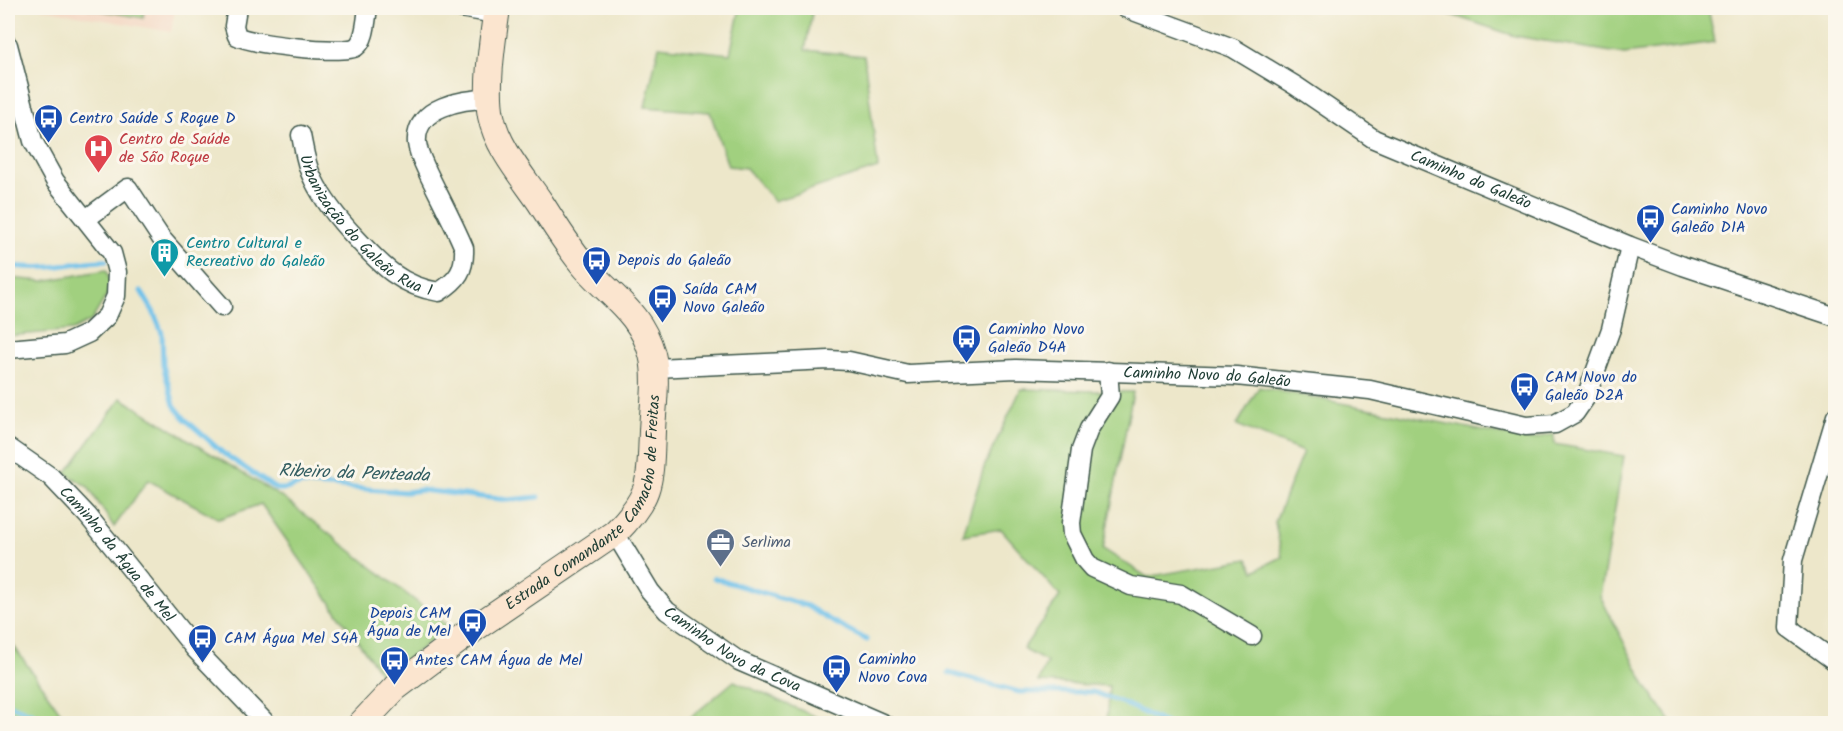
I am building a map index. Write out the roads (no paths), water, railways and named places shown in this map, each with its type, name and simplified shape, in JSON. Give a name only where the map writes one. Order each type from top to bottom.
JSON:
[{"type":"main road","name":"Estrada Comandante Camacho de Freitas","points":[[361,723],[395,688],[472,630],[615,533],[634,514],[645,495],[651,472],[654,368],[652,354],[637,320],[587,269],[508,155],[491,116],[490,67],[497,11]]},
{"type":"street","points":[[237,8],[235,31],[242,39],[257,43],[333,50],[350,50],[358,45],[368,8]]},
{"type":"street","points":[[460,8],[497,11]]},
{"type":"street","name":"Caminho do Galeão","points":[[1125,8],[1233,48],[1296,86],[1374,139],[1630,246],[1836,317]]},
{"type":"street","points":[[8,45],[33,141],[55,181],[112,253],[117,272],[116,296],[107,316],[90,333],[65,344],[8,350]]},
{"type":"street","name":"Urbanização do Galeão Rua 1","points":[[301,135],[312,178],[332,212],[383,268],[406,282],[439,292],[460,274],[464,261],[464,248],[422,159],[417,143],[418,130],[425,118],[435,110],[474,99],[490,99]]},
{"type":"street","points":[[92,226],[128,188],[161,238],[222,307]]},
{"type":"street","name":"Caminho Novo do Galeão","points":[[654,368],[829,360],[849,361],[908,374],[1016,369],[1236,376],[1370,390],[1526,426],[1555,424],[1575,412],[1586,397],[1611,329],[1630,246]]},
{"type":"street","points":[[1108,371],[1110,396],[1084,438],[1071,523],[1072,534],[1085,560],[1092,568],[1131,586],[1181,594],[1252,636]]},
{"type":"street","points":[[1836,416],[1793,560],[1789,628],[1836,662]]},
{"type":"street","name":"Caminho da Água de Mel","points":[[8,447],[51,477],[88,516],[195,649],[267,723]]},
{"type":"street","name":"Caminho Novo da Cova","points":[[615,533],[650,591],[667,611],[739,661],[879,722]]},
{"type":"waterway","name":"Ribeiro da Penteada","points":[[8,266],[34,268],[106,261]]},
{"type":"waterway","name":"Ribeiro da Penteada","points":[[141,291],[162,333],[163,365],[174,405],[185,419],[223,453],[276,489],[302,484],[406,492],[421,490],[509,500],[539,497]]},
{"type":"waterway","name":"Ribeiro da Penteada","points":[[714,578],[807,606],[867,640]]},
{"type":"waterway","name":"Ribeiro da Penteada","points":[[949,673],[1019,692],[1093,692],[1123,703],[1167,724]]},
{"type":"waterway","name":"Ribeiro da Penteada","points":[[8,704],[35,715],[39,724]]},
{"type":"place","name":"Centro Saúde S Roque D","points":[[48,144]]},
{"type":"place","name":"Centro de Saúde de São Roque","points":[[98,174]]},
{"type":"place","name":"Caminho Novo Galeão D1A","points":[[1650,244]]},
{"type":"place","name":"Centro Cultural e Recreativo do Galeão","points":[[165,278]]},
{"type":"place","name":"Depois do Galeão","points":[[596,286]]},
{"type":"place","name":"Saída CAM Novo Galeão","points":[[662,324]]},
{"type":"place","name":"Caminho Novo Galeão D4A","points":[[967,364]]},
{"type":"place","name":"CAM Novo do Galeão D2A","points":[[1524,412]]},
{"type":"place","name":"Serlima","points":[[721,568]]},
{"type":"place","name":"Depois CAM Água de Mel","points":[[472,648]]},
{"type":"place","name":"CAM Água Mel S4A","points":[[203,664]]},
{"type":"place","name":"Antes CAM Água de Mel","points":[[394,686]]},
{"type":"place","name":"Caminho Novo Cova","points":[[837,694]]}]
